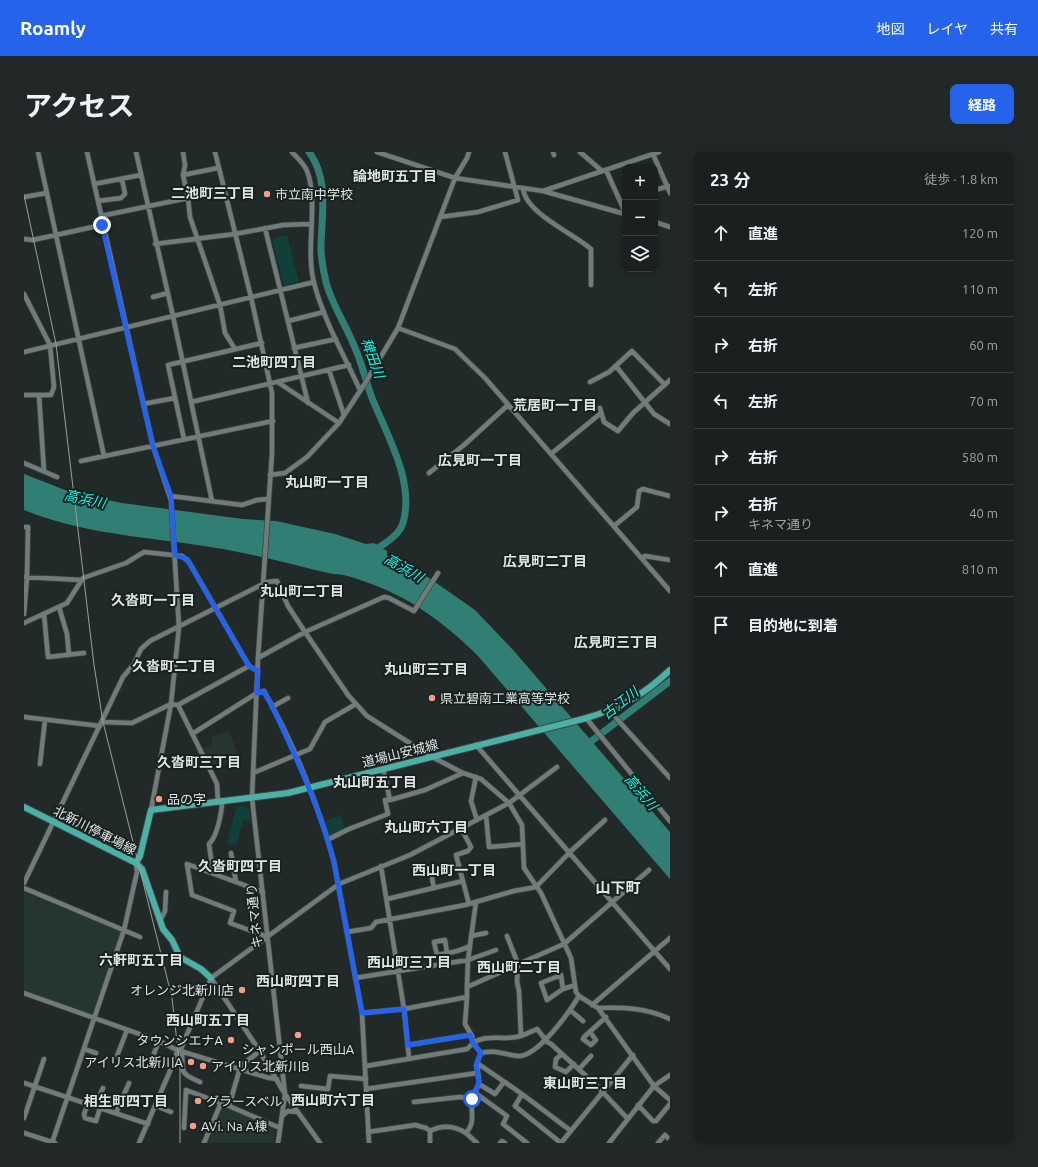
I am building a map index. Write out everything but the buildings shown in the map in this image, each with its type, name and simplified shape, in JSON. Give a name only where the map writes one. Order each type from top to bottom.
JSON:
[{"type":"main road","name":"道場山安城線","points":[[151,810],[252,798],[309,788],[610,711],[629,702],[657,682],[670,670]]},
{"type":"main road","name":"北新川停車場線","points":[[24,807],[136,863],[142,869],[163,929],[172,940],[180,957],[200,969],[211,978]]},
{"type":"main road","points":[[136,863],[140,856],[151,810]]},
{"type":"street","points":[[38,152],[104,456]]},
{"type":"street","points":[[87,152],[102,225],[153,446],[171,498],[179,627],[171,704],[151,810]]},
{"type":"street","points":[[136,152],[155,244],[168,293],[212,501]]},
{"type":"street","points":[[183,152],[185,164],[183,176],[188,198],[190,217],[220,304],[225,333],[235,349]]},
{"type":"street","name":"キネマ通り","points":[[215,152],[271,384],[273,421],[258,658],[252,798],[285,1094],[278,1143]]},
{"type":"street","points":[[292,152],[304,165],[310,185],[309,252],[314,282],[324,312],[360,390]]},
{"type":"street","points":[[377,152],[455,178],[543,191],[622,212]]},
{"type":"street","points":[[270,475],[285,473],[296,466],[322,442],[339,423],[364,385],[398,328],[455,178],[469,152]]},
{"type":"street","points":[[440,217],[478,212],[518,200],[505,152]]},
{"type":"street","points":[[580,152],[604,170],[622,207]]},
{"type":"street","points":[[543,191],[646,154],[659,152]]},
{"type":"street","points":[[653,154],[669,186],[670,193]]},
{"type":"street","points":[[183,176],[218,168]]},
{"type":"street","points":[[94,184],[141,175]]},
{"type":"street","points":[[98,201],[121,198],[125,194],[122,179]]},
{"type":"street","points":[[658,189],[669,186]]},
{"type":"street","points":[[523,188],[524,195],[532,205],[591,249],[592,285]]},
{"type":"street","points":[[24,197],[48,193]]},
{"type":"street","points":[[101,216],[188,198]]},
{"type":"street","points":[[658,223],[670,227]]},
{"type":"street","points":[[155,244],[235,234],[283,225],[310,224]]},
{"type":"street","points":[[24,239],[34,240],[102,225]]},
{"type":"street","points":[[265,228],[308,403]]},
{"type":"street","points":[[24,352],[314,282]]},
{"type":"street","points":[[153,297],[168,293]]},
{"type":"street","points":[[24,294],[50,345],[54,387],[51,395],[24,395]]},
{"type":"street","points":[[288,321],[324,312]]},
{"type":"street","points":[[398,328],[447,345],[462,354],[670,591]]},
{"type":"street","points":[[294,348],[336,339]]},
{"type":"street","points":[[184,439],[168,365],[262,343]]},
{"type":"street","points":[[590,382],[616,366],[632,351],[665,385]]},
{"type":"street","points":[[191,402],[279,383],[349,365]]},
{"type":"street","points":[[616,366],[646,401],[654,414],[670,424]]},
{"type":"street","points":[[328,370],[344,415]]},
{"type":"street","points":[[551,454],[600,411],[604,422],[618,431],[646,401],[670,380]]},
{"type":"street","points":[[279,383],[339,423]]},
{"type":"street","points":[[39,395],[44,471]]},
{"type":"street","points":[[143,404],[175,398]]},
{"type":"street","points":[[429,473],[464,445],[508,405]]},
{"type":"street","points":[[81,461],[273,421]]},
{"type":"street","points":[[24,463],[57,477]]},
{"type":"street","points":[[614,526],[636,507],[639,491],[644,489],[670,496]]},
{"type":"street","points":[[171,498],[242,505],[247,505],[257,500],[268,499]]},
{"type":"street","points":[[24,527],[28,527],[24,614]]},
{"type":"street","points":[[24,623],[67,604],[83,578],[126,563],[144,552],[175,555],[187,559],[249,666],[258,671]]},
{"type":"street","points":[[642,559],[644,556],[652,556],[670,560]]},
{"type":"street","points":[[258,658],[305,632],[384,597],[389,598],[414,611],[438,575]]},
{"type":"street","points":[[26,577],[81,580]]},
{"type":"street","points":[[24,883],[123,678],[134,664],[141,649],[150,641],[263,585],[277,582],[288,606],[305,632],[356,704],[367,716],[383,728],[432,757],[463,773],[476,777],[510,803],[522,825],[524,868],[549,908],[573,965],[575,985],[579,996],[598,1008],[606,1017],[654,1086],[670,1100]]},
{"type":"street","points":[[59,607],[68,634],[69,655]]},
{"type":"street","points":[[44,614],[48,657],[84,653]]},
{"type":"street","points":[[24,717],[102,724],[132,723],[171,704],[178,705],[249,666]]},
{"type":"street","points":[[192,734],[257,693],[264,692],[272,706],[309,788],[329,839],[339,884],[362,1013],[369,1143]]},
{"type":"street","points":[[272,706],[288,698]]},
{"type":"street","points":[[253,773],[310,749],[325,722],[356,704]]},
{"type":"street","points":[[178,705],[217,784],[222,809],[216,835],[209,844],[213,873]]},
{"type":"street","points":[[584,718],[670,821]]},
{"type":"street","points":[[616,718],[668,772],[670,778]]},
{"type":"street","points":[[40,764],[45,720]]},
{"type":"street","points":[[476,745],[670,969]]},
{"type":"street","points":[[139,1143],[211,978],[339,884],[410,855],[510,803],[557,767]]},
{"type":"street","points":[[382,769],[390,800]]},
{"type":"street","points":[[329,839],[349,829],[388,814],[385,800],[390,800],[425,790],[463,773]]},
{"type":"street","points":[[476,777],[471,801],[477,820]]},
{"type":"street","points":[[486,815],[489,847],[523,844]]},
{"type":"street","points":[[347,932],[371,928],[376,922],[469,904],[514,890],[536,887],[570,852],[605,820]]},
{"type":"street","points":[[461,828],[471,849],[456,855],[469,904]]},
{"type":"street","points":[[231,853],[236,882]]},
{"type":"street","points":[[24,1133],[53,1143],[124,930],[137,872],[136,863]]},
{"type":"street","points":[[263,892],[187,864],[192,895],[234,911],[230,923],[268,937]]},
{"type":"street","points":[[434,888],[431,873],[459,865]]},
{"type":"street","points":[[381,866],[391,920],[404,1009],[409,1058]]},
{"type":"street","points":[[467,987],[564,944],[649,870]]},
{"type":"street","points":[[387,899],[463,881]]},
{"type":"street","points":[[24,888],[140,937]]},
{"type":"street","points":[[160,921],[165,911],[166,892]]},
{"type":"street","points":[[476,902],[468,960],[465,1024],[473,1043],[481,1053]]},
{"type":"street","points":[[471,936],[486,933]]},
{"type":"street","points":[[507,936],[518,964],[517,982],[520,991],[521,1036]]},
{"type":"street","points":[[592,1005],[670,938]]},
{"type":"street","points":[[447,953],[460,951],[470,946]]},
{"type":"street","points":[[355,978],[468,960],[496,950]]},
{"type":"street","points":[[563,989],[561,975],[541,983],[547,1000],[563,989],[575,985]]},
{"type":"street","points":[[211,978],[260,1051],[285,1094],[320,1143]]},
{"type":"street","points":[[24,993],[159,1041],[180,1050],[269,1078],[277,1079]]},
{"type":"street","points":[[481,1053],[489,1051],[524,1055],[538,1047],[570,1010],[579,996]]},
{"type":"street","points":[[362,1013],[404,1009],[467,997]]},
{"type":"street","points":[[598,1008],[654,1011],[670,1019]]},
{"type":"street","points":[[570,1010],[583,1021]]},
{"type":"street","points":[[590,1032],[606,1017]]},
{"type":"street","points":[[366,1066],[467,1049],[479,1039],[489,1037],[521,1036],[537,1029],[544,1040],[574,1064],[628,1119]]},
{"type":"street","points":[[117,1056],[127,1030]]},
{"type":"street","points":[[408,1045],[470,1035]]},
{"type":"street","points":[[153,1056],[159,1041]]},
{"type":"street","points":[[84,1049],[96,1053]]},
{"type":"street","points":[[180,1050],[183,1072],[186,1076],[200,1082]]},
{"type":"street","points":[[229,1106],[239,1068],[260,1051]]},
{"type":"street","points":[[466,1133],[472,1125],[473,1117],[471,1106],[474,1092],[479,1084],[477,1063],[481,1053]]},
{"type":"street","points":[[562,1054],[556,1059],[555,1067],[566,1072],[574,1064]]},
{"type":"street","points":[[522,1094],[515,1106],[561,1143],[601,1092],[633,1055]]},
{"type":"street","points":[[579,1069],[591,1056]]},
{"type":"street","points":[[24,1118],[44,1059]]},
{"type":"street","points":[[269,1067],[274,1071],[279,1069],[281,1059]]},
{"type":"street","points":[[477,1063],[522,1094],[571,1131]]},
{"type":"street","points":[[366,1089],[477,1074]]},
{"type":"street","points":[[609,1143],[654,1086],[670,1075]]},
{"type":"street","points":[[301,1086],[328,1089],[330,1076],[366,1079]]},
{"type":"street","points":[[479,1084],[495,1094],[504,1082]]},
{"type":"street","points":[[24,1083],[148,1124]]},
{"type":"street","points":[[116,1113],[129,1083]]},
{"type":"street","points":[[95,1106],[104,1088]]},
{"type":"street","points":[[184,1128],[187,1089],[280,1128]]},
{"type":"street","points":[[474,1092],[485,1098],[507,1116],[503,1124],[527,1143]]},
{"type":"street","points":[[414,1102],[460,1097],[472,1099]]},
{"type":"street","points":[[204,1143],[221,1103]]},
{"type":"street","points":[[88,1104],[84,1114],[85,1118],[96,1121],[100,1108]]},
{"type":"street","points":[[638,1105],[653,1121],[670,1104]]},
{"type":"street","points":[[156,1106],[171,1112]]},
{"type":"street","points":[[282,1116],[291,1110],[299,1113]]},
{"type":"street","points":[[368,1132],[415,1125],[426,1128],[430,1131]]},
{"type":"street","points":[[430,1131],[436,1128],[453,1127],[466,1133],[477,1143]]},
{"type":"street","points":[[430,1131],[430,1143]]},
{"type":"street","points":[[658,1143],[665,1135],[670,1140]]},
{"type":"street","points":[[500,1143],[502,1141],[505,1143]]},
{"type":"shaded area","points":[[287,235],[299,281],[284,286],[272,239]]},
{"type":"shaded area","points":[[229,731],[239,757],[212,769],[202,748],[213,744],[211,737]]},
{"type":"shaded area","points":[[237,806],[244,806],[249,810],[251,821],[243,820],[236,846],[227,843]]},
{"type":"shaded area","points":[[340,815],[345,830],[331,837],[329,836],[325,822]]},
{"type":"shaded area","points":[[24,888],[124,930],[95,1018],[24,993]]},
{"type":"shaded area","points":[[222,1105],[275,1128],[273,1143],[206,1143]]},
{"type":"water","name":"高浜川","points":[[24,474],[65,490],[92,497],[122,503],[243,519],[276,521],[335,534],[366,544],[374,543],[387,551],[387,556],[422,573],[475,610],[514,651],[670,832],[670,879],[478,656],[440,622],[398,595],[346,575],[333,574],[262,557],[211,547],[103,532],[50,519],[24,510]]},
{"type":"waterway","name":"稗田川","points":[[309,152],[316,163],[320,174],[322,187],[323,212],[321,253],[326,282],[334,304],[355,348],[372,398],[392,443],[398,459],[405,491],[406,507],[401,528],[386,543],[373,552]]},
{"type":"waterway","name":"古江川","points":[[585,746],[670,681]]},
{"type":"railway","points":[[24,195],[56,344],[94,665],[103,722],[172,998],[180,1069],[180,1143]]},
{"type":"place","name":"市立南中学校","points":[[267,194]]},
{"type":"place","name":"県立碧南工業高等学校","points":[[432,698]]},
{"type":"place","name":"品の字","points":[[159,799]]},
{"type":"place","name":"オレンジ北新川店","points":[[242,990]]},
{"type":"place","name":"シャンポール西山A","points":[[298,1035]]},
{"type":"place","name":"タウンシエナA","points":[[231,1040]]},
{"type":"place","name":"アイリス北新川A","points":[[191,1062]]},
{"type":"place","name":"アイリス北新川B","points":[[203,1066]]},
{"type":"place","name":"グラースベル","points":[[198,1101]]},
{"type":"place","name":"AVi. Na A棟","points":[[193,1126]]},
{"type":"district","name":"論地町五丁目","points":[[395,176]]},
{"type":"district","name":"二池町三丁目","points":[[213,193]]},
{"type":"district","name":"二池町四丁目","points":[[274,362]]},
{"type":"district","name":"荒居町一丁目","points":[[555,405]]},
{"type":"district","name":"広見町一丁目","points":[[480,460]]},
{"type":"district","name":"丸山町一丁目","points":[[327,482]]},
{"type":"district","name":"広見町二丁目","points":[[545,561]]},
{"type":"district","name":"丸山町二丁目","points":[[302,591]]},
{"type":"district","name":"久沓町一丁目","points":[[153,600]]},
{"type":"district","name":"広見町三丁目","points":[[616,642]]},
{"type":"district","name":"久沓町二丁目","points":[[174,666]]},
{"type":"district","name":"丸山町三丁目","points":[[426,669]]},
{"type":"district","name":"久沓町三丁目","points":[[199,762]]},
{"type":"district","name":"丸山町五丁目","points":[[375,782]]},
{"type":"district","name":"丸山町六丁目","points":[[426,827]]},
{"type":"district","name":"久沓町四丁目","points":[[240,866]]},
{"type":"district","name":"西山町一丁目","points":[[454,870]]},
{"type":"district","name":"山下町","points":[[618,887]]},
{"type":"district","name":"六軒町五丁目","points":[[141,960]]},
{"type":"district","name":"西山町三丁目","points":[[409,962]]},
{"type":"district","name":"西山町二丁目","points":[[519,967]]},
{"type":"district","name":"西山町四丁目","points":[[298,981]]},
{"type":"district","name":"西山町五丁目","points":[[208,1020]]},
{"type":"district","name":"東山町三丁目","points":[[585,1083]]},
{"type":"district","name":"西山町六丁目","points":[[333,1100]]},
{"type":"district","name":"相生町四丁目","points":[[126,1101]]},
{"type":"route","points":[[102,225],[153,446],[171,496],[175,555],[182,556],[187,559],[249,666],[258,671],[257,693],[264,692],[272,706],[316,805],[329,839],[339,884],[362,1013],[404,1009],[408,1045],[470,1035],[472,1036],[473,1043],[481,1053],[476,1065],[479,1082],[472,1099]]}]
